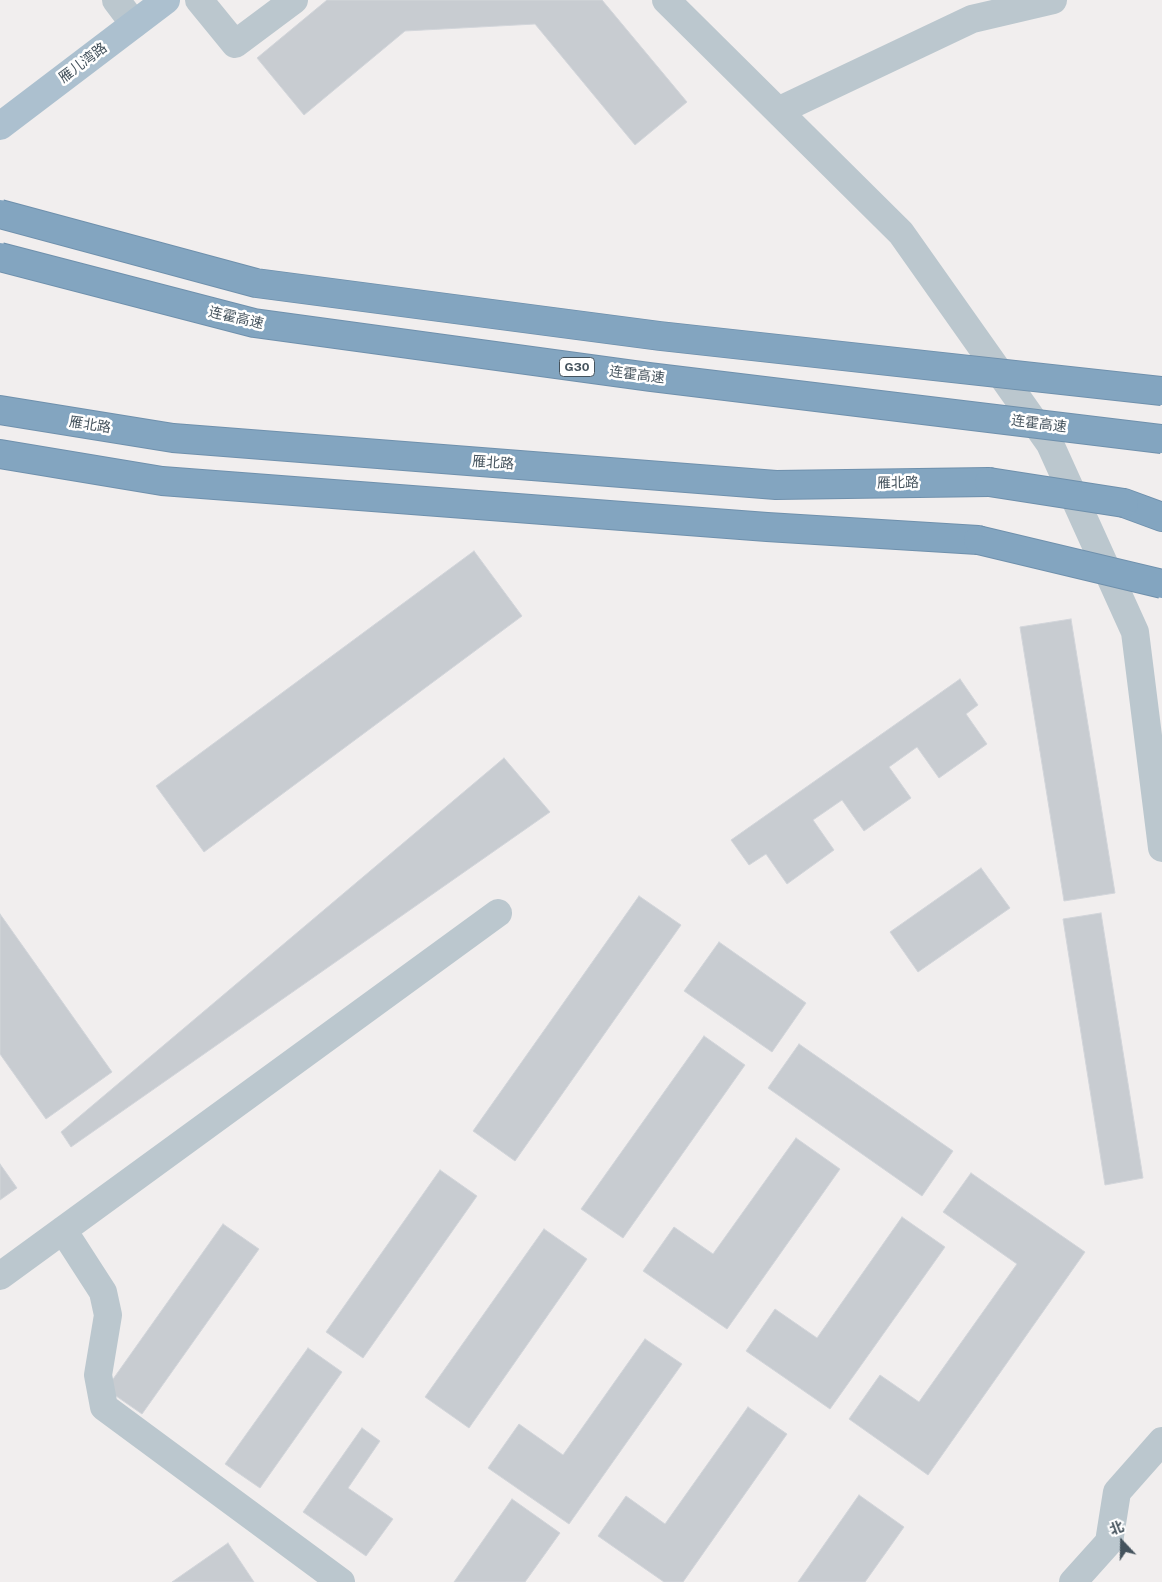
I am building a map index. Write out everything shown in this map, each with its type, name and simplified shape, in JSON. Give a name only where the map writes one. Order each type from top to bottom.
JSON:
[{"type":"highway","points":[[0,214],[256,283],[660,336],[1162,391]]},
{"type":"highway","name":"连霍高速","points":[[0,257],[254,323],[650,377],[1162,439]]},
{"type":"highway","name":"雁北路","points":[[0,410],[173,438],[776,485],[989,482],[1124,503]]},
{"type":"highway","points":[[0,454],[162,480],[767,527],[978,540],[1162,584]]},
{"type":"highway","points":[[1124,503],[1162,510]]},
{"type":"highway","points":[[1124,503],[1162,517]]},
{"type":"main road","name":"雁儿湾路","points":[[0,126],[166,0]]},
{"type":"street","points":[[116,0],[134,24]]},
{"type":"street","points":[[199,0],[235,44],[294,0]]},
{"type":"street","points":[[666,0],[901,233],[1050,444],[1135,632],[1162,848]]},
{"type":"street","points":[[778,111],[972,19],[1053,0]]},
{"type":"street","points":[[0,1276],[498,913]]},
{"type":"street","points":[[63,1230],[104,1292],[108,1315],[98,1375],[104,1407],[340,1582]]},
{"type":"street","points":[[1073,1582],[1109,1542],[1117,1492],[1162,1441]]},
{"type":"building","points":[[327,0],[602,0],[687,102],[635,145],[535,24],[405,31],[304,115],[257,58]]},
{"type":"building","points":[[474,551],[522,616],[204,852],[156,786]]},
{"type":"building","points":[[1071,619],[1115,893],[1064,901],[1020,627]]},
{"type":"building","points":[[960,679],[978,705],[966,714],[987,744],[939,778],[917,747],[889,767],[911,798],[864,831],[842,800],[813,820],[834,850],[787,884],[766,854],[749,865],[731,840]]},
{"type":"building","points":[[504,758],[550,812],[71,1147],[61,1132]]},
{"type":"building","points":[[981,868],[1010,908],[918,972],[890,932]]},
{"type":"building","points":[[639,896],[681,925],[515,1161],[473,1131]]},
{"type":"building","points":[[1101,913],[1143,1178],[1105,1185],[1063,919]]},
{"type":"building","points":[[0,914],[112,1072],[46,1119],[0,1054]]},
{"type":"building","points":[[719,942],[806,1003],[772,1052],[684,991]]},
{"type":"building","points":[[704,1036],[745,1065],[623,1238],[581,1209]]},
{"type":"building","points":[[799,1044],[953,1151],[922,1196],[768,1088]]},
{"type":"building","points":[[796,1138],[840,1169],[727,1329],[643,1271],[674,1227],[713,1254]]},
{"type":"building","points":[[0,1164],[17,1188],[0,1200]]},
{"type":"building","points":[[440,1170],[477,1196],[363,1358],[326,1332]]},
{"type":"building","points":[[971,1173],[1085,1252],[928,1475],[849,1419],[880,1375],[919,1402],[1017,1264],[943,1212]]},
{"type":"building","points":[[902,1217],[945,1247],[830,1409],[746,1351],[775,1309],[817,1338]]},
{"type":"building","points":[[223,1224],[259,1249],[142,1414],[106,1389]]},
{"type":"building","points":[[544,1229],[587,1259],[469,1428],[425,1397]]},
{"type":"building","points":[[645,1339],[682,1364],[569,1524],[488,1468],[519,1424],[563,1455]]},
{"type":"building","points":[[308,1348],[342,1372],[260,1488],[225,1464]]},
{"type":"building","points":[[748,1407],[787,1434],[683,1582],[664,1582],[598,1536],[626,1496],[665,1524]]},
{"type":"building","points":[[362,1428],[380,1441],[348,1488],[393,1519],[366,1556],[303,1512]]},
{"type":"building","points":[[859,1495],[904,1527],[865,1582],[798,1582]]},
{"type":"building","points":[[512,1499],[560,1533],[525,1582],[454,1582]]},
{"type":"building","points":[[228,1543],[254,1582],[172,1582]]}]
